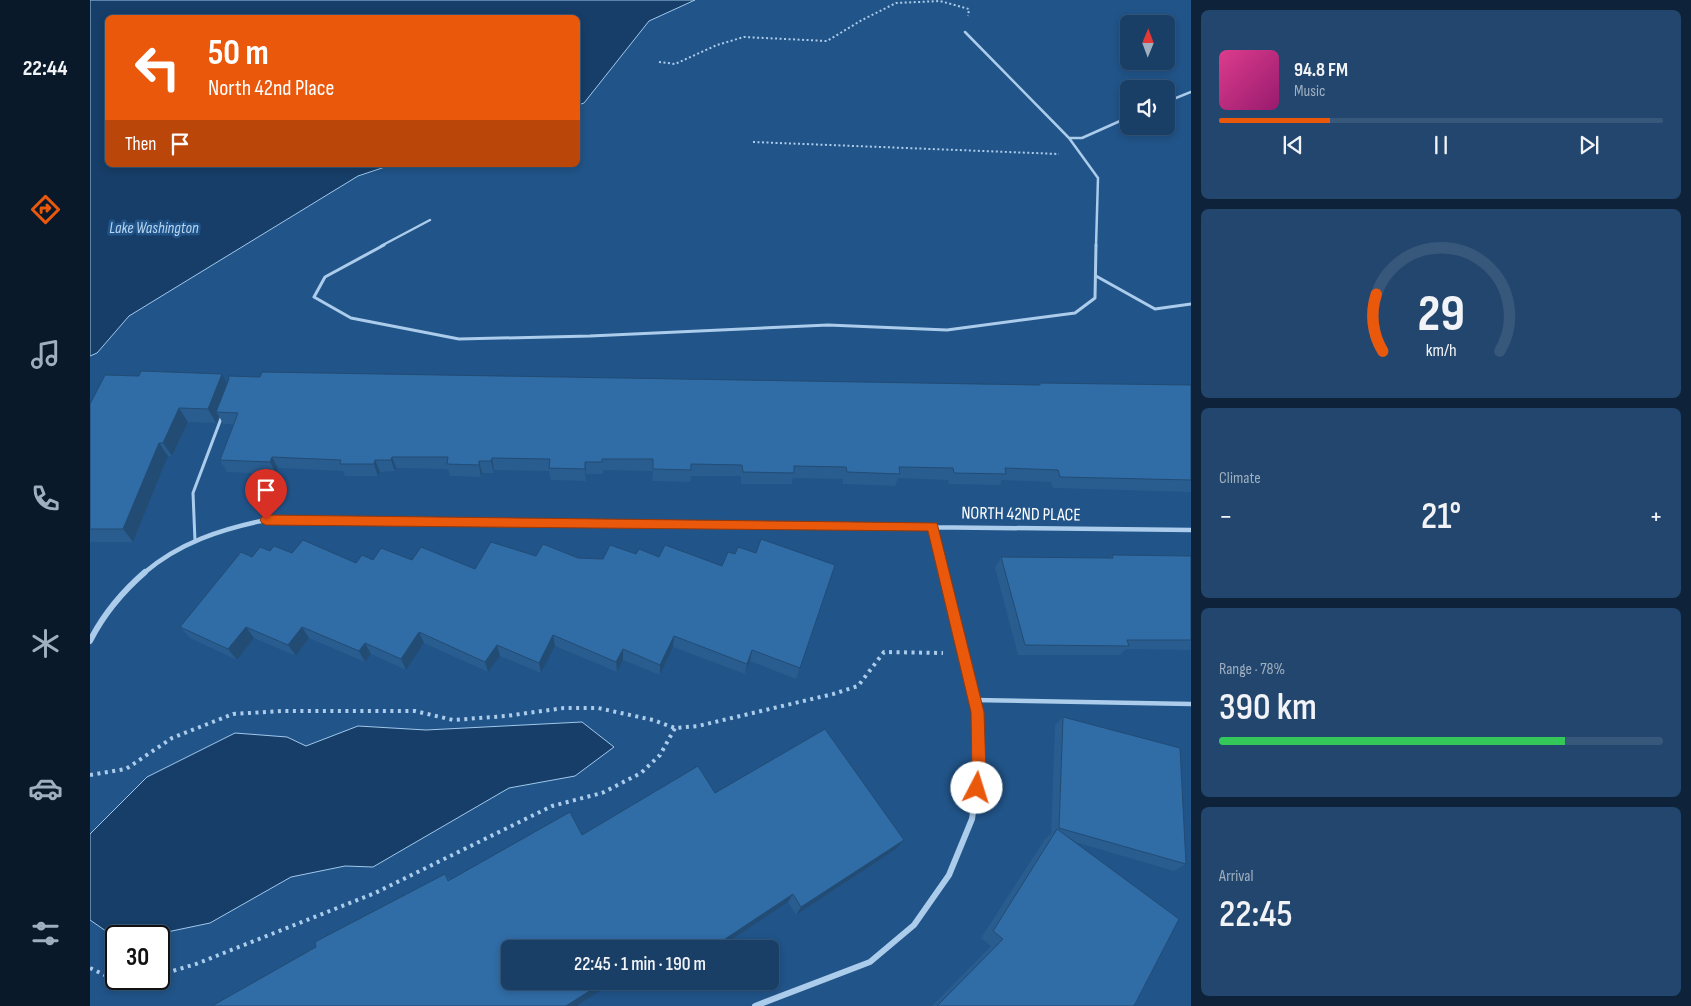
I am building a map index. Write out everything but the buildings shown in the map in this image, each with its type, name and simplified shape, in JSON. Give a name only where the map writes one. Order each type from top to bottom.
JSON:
[{"type":"street","name":"NORTH 42ND PLACE","points":[[90,641],[94,630],[114,604],[136,580],[163,559],[195,540],[227,529],[266,520],[1191,530]]},
{"type":"street","points":[[755,1006],[870,962],[914,925],[949,875],[972,819],[979,772],[977,712],[933,527]]},
{"type":"lane","points":[[430,220],[325,277],[314,296],[351,318],[459,339],[590,336],[828,325],[947,330],[1075,313],[1095,298],[1098,178],[1069,138],[965,32]]},
{"type":"lane","points":[[1175,98],[1191,92]]},
{"type":"lane","points":[[1069,138],[1082,138],[1120,121]]},
{"type":"lane","points":[[1096,276],[1155,309],[1191,304]]},
{"type":"lane","points":[[195,540],[193,493],[225,409]]},
{"type":"lane","points":[[974,700],[1191,704]]},
{"type":"path","points":[[659,62],[675,64],[717,45],[744,37],[827,41],[862,20],[896,3],[940,0],[969,8],[965,32]]},
{"type":"path","points":[[752,142],[1082,155]]},
{"type":"path","points":[[90,775],[126,769],[172,738],[233,714],[282,711],[415,711],[453,720],[506,716],[564,708],[598,708],[653,720],[675,728],[698,726],[833,694],[858,686],[884,652],[963,653]]},
{"type":"path","points":[[170,972],[196,964],[375,893],[552,806],[602,793],[641,773],[660,755],[675,728]]},
{"type":"path","points":[[90,968],[105,975]]},
{"type":"water","name":"Lake Washington","points":[[90,0],[695,0],[649,21],[584,103],[580,104],[580,15],[105,15],[105,167],[385,167],[358,176],[129,316],[97,353],[90,356]]},
{"type":"water","points":[[582,722],[614,747],[575,776],[509,788],[373,867],[345,866],[291,877],[210,923],[170,931],[170,925],[105,925],[105,930],[90,920],[90,834],[147,777],[235,733],[287,737],[306,746],[358,726],[426,730]]},
{"type":"route","points":[[266,520],[933,527],[977,712],[979,772],[977,788]]}]
